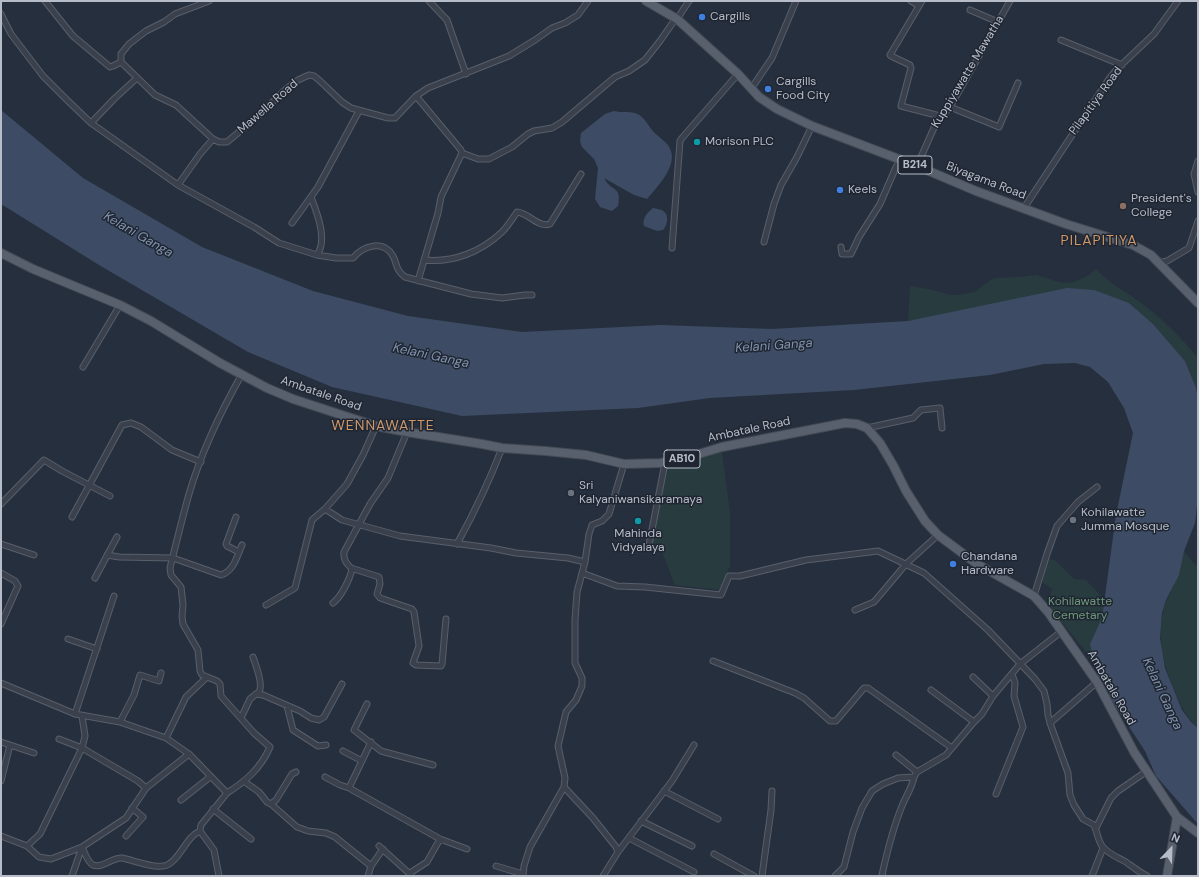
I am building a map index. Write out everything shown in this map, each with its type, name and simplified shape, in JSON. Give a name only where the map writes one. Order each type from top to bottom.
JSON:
[{"type":"main road","name":"Biyagama Road","points":[[646,1],[676,18],[738,74],[751,89],[767,103],[812,126],[918,166],[976,191],[1066,224],[1133,246],[1148,254],[1198,303]]},
{"type":"main road","name":"Ambatale Road","points":[[1,253],[33,269],[120,305],[151,321],[220,363],[268,388],[293,399],[376,426],[502,448],[586,455],[624,464],[665,463],[722,447],[845,423],[857,424],[867,428],[880,443],[893,464],[906,491],[926,521],[938,535],[977,564],[1034,596],[1062,631],[1097,682],[1134,752],[1177,817],[1198,833]]},
{"type":"main road","points":[[1167,876],[1177,817]]},
{"type":"street","points":[[45,1],[73,36],[106,64],[110,67],[120,62]]},
{"type":"street","points":[[120,62],[121,54],[129,44],[146,31],[164,22],[175,14],[209,1]]},
{"type":"street","points":[[429,1],[447,20],[466,74]]},
{"type":"street","name":"Mawella Road","points":[[213,138],[219,142],[227,142],[286,89],[304,76],[309,75],[314,76],[342,102],[351,108],[388,118],[395,118],[416,96],[428,88],[509,56],[552,28],[578,15],[588,1]]},
{"type":"street","points":[[462,154],[478,159],[489,159],[512,147],[528,134],[534,131],[552,128],[562,122],[615,76],[629,71],[645,60],[689,1]]},
{"type":"street","points":[[751,89],[772,58],[796,1]]},
{"type":"street","points":[[911,1],[921,3],[890,55],[910,65],[912,68],[901,106],[940,116]]},
{"type":"street","name":"Kuppiyawatte Mawatha","points":[[918,166],[940,116],[950,107],[1010,1]]},
{"type":"street","name":"Pilapitiya Road","points":[[1024,208],[1102,90],[1122,65],[1154,34],[1178,1]]},
{"type":"street","points":[[970,10],[998,22]]},
{"type":"street","points":[[1,14],[11,34],[43,76],[91,123],[178,185],[254,227],[279,243],[317,255],[336,258],[353,258],[358,252],[370,246],[384,247],[393,256],[398,272],[405,277],[479,295],[502,298],[532,295]]},
{"type":"street","points":[[1061,40],[1122,65]]},
{"type":"street","points":[[120,62],[155,95],[176,105],[213,138],[178,185]]},
{"type":"street","points":[[672,248],[680,142],[738,74]]},
{"type":"street","points":[[91,123],[137,78]]},
{"type":"street","points":[[950,107],[999,127],[1018,83]]},
{"type":"street","points":[[416,96],[461,150],[462,154],[441,197],[438,213],[418,281]]},
{"type":"street","points":[[292,223],[318,187],[359,111]]},
{"type":"street","points":[[764,242],[774,204],[781,185],[812,126]]},
{"type":"street","points":[[841,247],[842,254],[851,254],[880,204],[896,167],[901,160]]},
{"type":"street","points":[[1198,161],[1194,174],[1198,192]]},
{"type":"street","points":[[424,260],[449,260],[475,251],[502,232],[517,212],[524,214],[541,224],[550,224],[581,174]]},
{"type":"street","points":[[311,197],[320,228],[320,250],[317,255]]},
{"type":"street","points":[[1158,263],[1167,261],[1189,248],[1198,221]]},
{"type":"street","points":[[83,367],[120,305]]},
{"type":"street","points":[[219,876],[214,850],[200,831],[201,825],[227,793],[245,782],[265,758],[270,747],[254,733],[221,696],[220,684],[217,681],[202,676],[200,671],[198,650],[183,624],[181,587],[170,575],[170,568],[189,494],[212,434],[242,374]]},
{"type":"street","points":[[867,428],[913,418],[921,410],[940,408],[942,428]]},
{"type":"street","points":[[72,517],[122,425],[131,423],[141,427],[172,450],[201,462]]},
{"type":"street","points":[[266,605],[295,588],[312,520],[326,509],[347,484],[364,455],[376,426]]},
{"type":"street","points":[[407,432],[388,478],[359,524],[344,552],[343,557],[351,568],[380,577],[380,584],[377,594],[380,598],[412,609],[414,612],[419,646],[413,663],[416,665],[441,666],[446,619]]},
{"type":"street","points":[[457,544],[475,512],[502,448]]},
{"type":"street","points":[[1,504],[44,460],[62,472],[110,496]]},
{"type":"street","points":[[649,545],[665,463]]},
{"type":"street","points":[[496,866],[523,875],[530,847],[564,787],[565,778],[558,746],[566,712],[576,700],[582,686],[582,678],[576,663],[575,620],[578,592],[592,525],[602,522],[609,514],[624,464]]},
{"type":"street","points":[[1034,596],[1057,526],[1078,502],[1097,487]]},
{"type":"street","points":[[326,509],[342,520],[400,536],[516,553],[568,558],[585,562]]},
{"type":"street","points":[[236,517],[226,544],[239,552]]},
{"type":"street","points":[[855,610],[874,602],[906,564],[938,535]]},
{"type":"street","points":[[95,578],[116,537]]},
{"type":"street","points":[[1,544],[34,555]]},
{"type":"street","points":[[107,554],[119,558],[173,558],[222,575],[227,573],[233,566],[242,545]]},
{"type":"street","points":[[582,573],[617,586],[645,586],[722,595],[729,576],[740,576],[806,560],[878,551],[924,573],[988,630],[1035,679],[1044,691],[1050,723],[1068,773],[1070,795],[1074,805],[1083,819],[1094,825],[1103,848],[1147,876]]},
{"type":"street","points":[[333,603],[341,594],[351,574],[351,568]]},
{"type":"street","points":[[1,573],[15,581],[18,586],[1,624]]},
{"type":"street","points":[[75,714],[114,596]]},
{"type":"street","points":[[883,876],[890,844],[902,806],[917,772],[946,755],[982,714],[993,696],[1020,664],[1062,631]]},
{"type":"street","points":[[68,639],[97,649]]},
{"type":"street","points":[[241,718],[250,699],[260,689],[258,670],[253,657]]},
{"type":"street","points":[[713,662],[795,693],[804,698],[833,722],[836,722],[864,688],[868,688],[952,748]]},
{"type":"street","points":[[120,722],[134,695],[140,675],[159,681],[161,673]]},
{"type":"street","points":[[996,794],[1023,727],[1014,696],[1015,683],[1012,674]]},
{"type":"street","points":[[166,738],[186,697],[207,677]]},
{"type":"street","points":[[973,677],[993,696]]},
{"type":"street","points":[[1050,723],[1097,682]]},
{"type":"street","points":[[1,683],[75,714],[120,722],[166,738],[189,754],[227,793]]},
{"type":"street","points":[[256,694],[263,695],[300,711],[311,718],[319,720],[324,717],[342,684]]},
{"type":"street","points":[[930,690],[974,722]]},
{"type":"street","points":[[368,704],[354,730],[381,751],[433,765]]},
{"type":"street","points":[[287,706],[293,730],[318,746],[326,745]]},
{"type":"street","points":[[26,846],[40,834],[82,748],[85,736],[82,716]]},
{"type":"street","points":[[59,739],[82,748],[138,781],[146,788]]},
{"type":"street","points":[[1,742],[34,753]]},
{"type":"street","points":[[349,788],[371,742]]},
{"type":"street","points":[[1,781],[10,745]]},
{"type":"street","points":[[604,876],[618,852],[672,781],[694,745]]},
{"type":"street","points":[[343,751],[362,761]]},
{"type":"street","points":[[1,836],[26,846],[38,857],[51,859],[82,847],[126,818],[146,788],[189,754]]},
{"type":"street","points":[[896,755],[917,772]]},
{"type":"street","points":[[1096,828],[1115,793],[1147,771]]},
{"type":"street","points":[[271,804],[276,800],[292,774],[296,772]]},
{"type":"street","points":[[181,800],[210,777]]},
{"type":"street","points":[[325,777],[349,788],[440,839],[467,849]]},
{"type":"street","points":[[835,876],[844,866],[862,808],[872,791],[883,784],[898,778],[914,777]]},
{"type":"street","points":[[245,782],[259,792],[267,802],[297,827],[308,831],[326,832],[335,837],[370,866]]},
{"type":"street","points":[[564,787],[593,818],[616,847],[618,852]]},
{"type":"street","points":[[762,876],[771,810],[772,791]]},
{"type":"street","points":[[664,792],[718,819]]},
{"type":"street","points":[[126,836],[143,817],[132,808]]},
{"type":"street","points":[[213,809],[251,839]]},
{"type":"street","points":[[641,822],[692,846]]},
{"type":"street","points":[[82,847],[87,860],[97,866],[120,858],[148,865],[168,865],[174,860],[195,833],[200,831]]},
{"type":"street","points":[[629,838],[694,872]]},
{"type":"street","points":[[368,876],[370,866],[381,848],[411,875],[427,862],[440,839]]},
{"type":"street","points":[[72,876],[82,847]]},
{"type":"street","points":[[1092,876],[1103,848]]},
{"type":"street","points":[[714,854],[754,876]]},
{"type":"green space","points":[[1096,269],[1112,283],[1164,321],[1198,358],[1198,400],[1196,388],[1185,361],[1153,324],[1129,303],[908,321],[910,286],[951,295],[958,295],[975,292],[995,278],[1036,275],[1066,283],[1074,282],[1089,275]]},
{"type":"green space","points":[[722,452],[730,512],[730,566],[720,590],[675,585],[661,549],[651,548],[668,467]]},
{"type":"green space","points":[[1184,551],[1195,565],[1198,565],[1198,728],[1186,714],[1173,687],[1166,669],[1161,641],[1161,622],[1165,603],[1172,589]]},
{"type":"green space","name":"Kohilawatte Cemetary","points":[[1048,559],[1055,560],[1074,579],[1086,580],[1104,599],[1103,617],[1093,644],[1095,663],[1048,605],[1052,589],[1042,582]]},
{"type":"water","name":"Kelani Ganga","points":[[1,110],[83,178],[202,247],[313,291],[408,316],[522,332],[661,325],[772,329],[908,321],[1067,288],[1094,290],[1129,303],[1153,324],[1185,361],[1196,388],[1198,400],[1198,496],[1195,523],[1184,551],[1179,575],[1166,600],[1162,613],[1160,638],[1165,668],[1182,710],[1191,722],[1198,728],[1198,824],[1156,776],[1145,751],[1110,698],[1098,675],[1090,644],[1102,618],[1116,515],[1133,433],[1124,408],[1108,382],[1090,367],[1075,363],[1044,364],[990,375],[854,390],[710,398],[638,408],[462,416],[332,387],[248,352],[99,265],[1,204]]},
{"type":"water","points":[[614,111],[632,112],[641,116],[654,132],[668,145],[672,159],[670,167],[662,181],[647,199],[634,195],[604,178],[619,195],[618,206],[612,211],[600,207],[595,199],[598,168],[594,159],[582,147],[580,141],[581,133],[605,114]]},
{"type":"water","points":[[653,208],[662,210],[667,215],[667,223],[663,230],[657,231],[644,226],[646,216]]},
{"type":"place","name":"Cargills","points":[[702,17]]},
{"type":"place","name":"Cargills Food City","points":[[768,89]]},
{"type":"place","name":"Morison PLC","points":[[697,142]]},
{"type":"place","name":"Keels","points":[[840,190]]},
{"type":"place","name":"President's College","points":[[1123,206]]},
{"type":"place","name":"Sri Kalyaniwansikaramaya","points":[[571,493]]},
{"type":"place","name":"Kohilawatte Jumma Mosque","points":[[1073,520]]},
{"type":"place","name":"Mahinda Vidyalaya","points":[[638,521]]},
{"type":"place","name":"Chandana Hardware","points":[[953,564]]},
{"type":"district","name":"PILAPITIYA","points":[[1099,241]]},
{"type":"district","name":"WENNAWATTE","points":[[383,426]]}]
